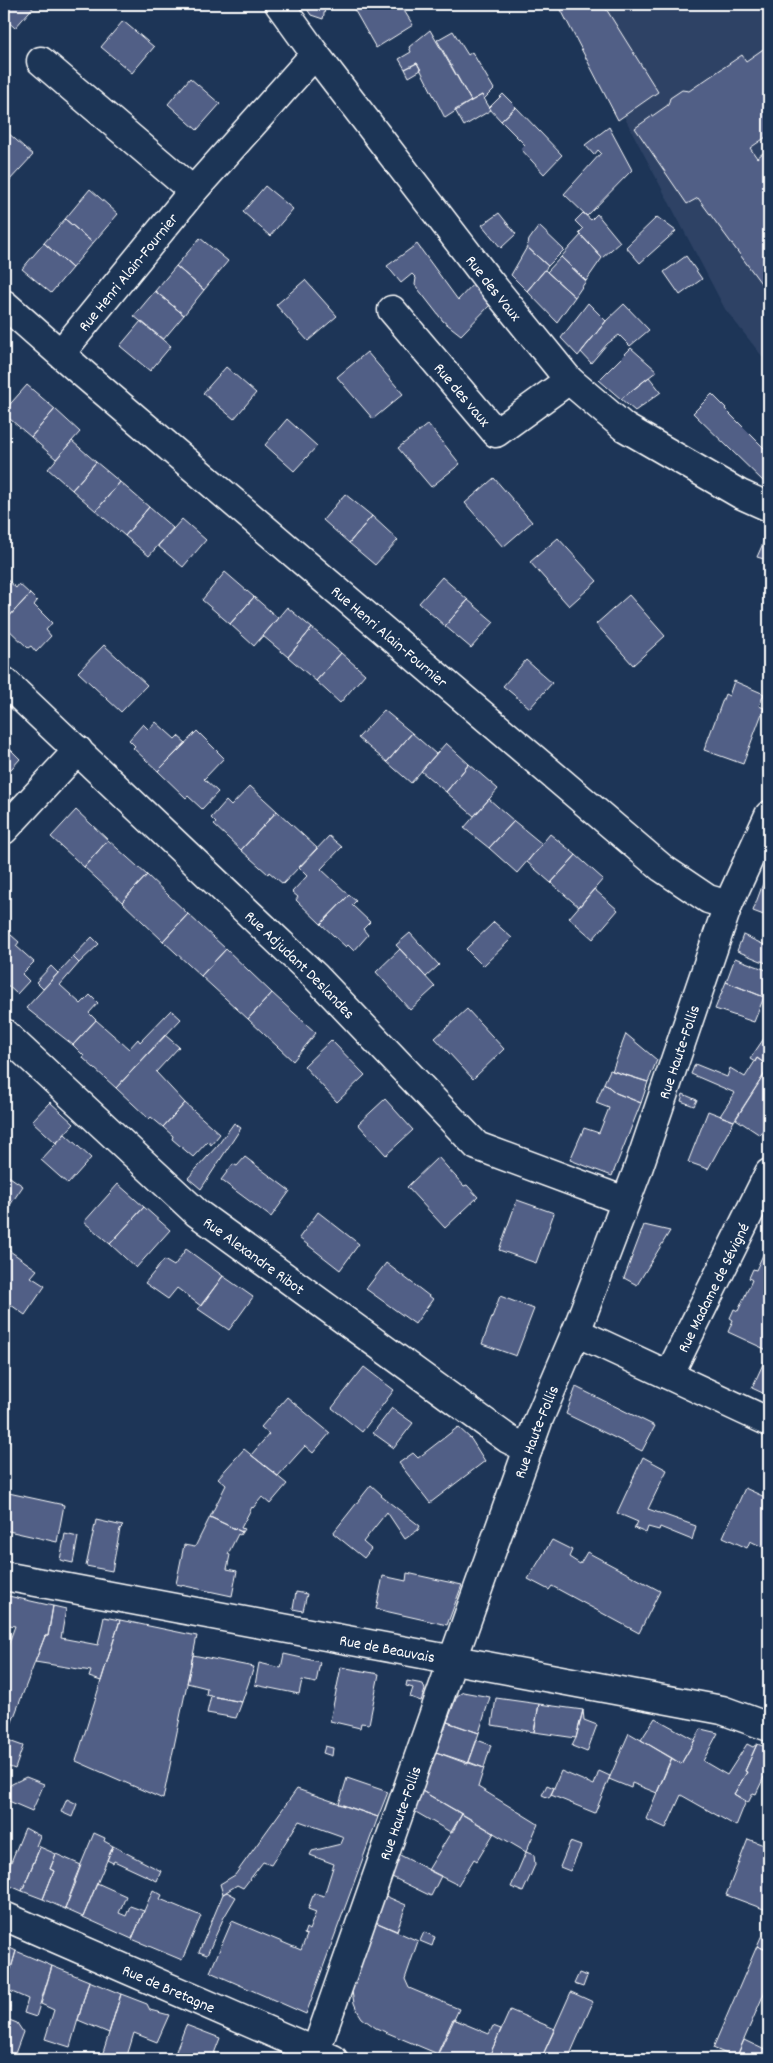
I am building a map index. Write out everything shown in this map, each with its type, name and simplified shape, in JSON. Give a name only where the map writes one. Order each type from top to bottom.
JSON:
[{"type":"street","name":"Rue des Vaux","points":[[280,4],[315,54],[488,280],[569,380],[624,427],[740,494],[769,507]]},
{"type":"street","name":"Rue Henri Alain-Fournier","points":[[61,353],[193,191],[315,54]]},
{"type":"street","points":[[41,61],[193,191]]},
{"type":"street","name":"Rue Henri Alain-Fournier","points":[[4,304],[88,378],[662,868],[708,899],[728,905]]},
{"type":"street","name":"Rue des vaux","points":[[392,310],[496,433],[569,380]]},
{"type":"street","name":"Rue Adjudant Deslandes","points":[[4,681],[315,976],[477,1146],[625,1201]]},
{"type":"street","points":[[4,830],[78,750]]},
{"type":"street","name":"Rue Haute-Follis","points":[[321,2057],[452,1659],[528,1449],[576,1332],[637,1172],[728,905],[769,816]]},
{"type":"street","name":"Rue Alexandre Ribot","points":[[4,1033],[197,1213],[508,1439],[528,1449]]},
{"type":"street","name":"Rue Madame de Sévigné","points":[[669,1375],[769,1173]]},
{"type":"street","points":[[576,1332],[769,1422]]},
{"type":"street","name":"Rue de Beauvais","points":[[4,1576],[722,1710],[769,1727]]},
{"type":"street","name":"Rue de Bretagne","points":[[4,1916],[321,2057]]},
{"type":"shaded area","points":[[565,4],[769,4],[769,365],[725,309]]},
{"type":"building","points":[[4,4],[36,4],[15,28],[4,18]]},
{"type":"building","points":[[308,4],[326,4],[323,19],[311,15],[307,9]]},
{"type":"building","points":[[351,4],[400,4],[413,25],[376,48]]},
{"type":"building","points":[[558,4],[603,4],[658,92],[618,120]]},
{"type":"building","points":[[123,21],[154,47],[132,73],[101,47]]},
{"type":"building","points":[[430,30],[471,101],[445,118],[417,63],[405,69],[399,59],[411,52],[409,47]]},
{"type":"building","points":[[453,31],[468,55],[472,52],[494,89],[484,99],[482,95],[471,101],[437,40]]},
{"type":"building","points":[[769,45],[769,135],[750,148],[757,158],[769,148],[769,294],[698,198],[687,204],[635,128],[668,105],[670,98],[682,90],[689,91],[742,55],[746,61]]},
{"type":"building","points":[[417,63],[421,70],[409,77],[405,69]]},
{"type":"building","points":[[190,78],[220,104],[197,130],[168,104]]},
{"type":"building","points":[[503,94],[516,107],[501,121],[489,108]]},
{"type":"building","points":[[482,95],[491,110],[464,126],[455,110]]},
{"type":"building","points":[[516,107],[562,155],[544,174],[521,149],[525,145],[501,121]]},
{"type":"building","points":[[609,127],[632,170],[587,216],[564,194],[601,153],[598,150],[594,155],[585,145]]},
{"type":"building","points":[[7,132],[33,155],[8,182],[4,178],[4,136]]},
{"type":"building","points":[[265,186],[293,209],[270,236],[243,212]]},
{"type":"building","points":[[90,189],[118,214],[93,243],[65,219]]},
{"type":"building","points":[[499,213],[516,234],[501,248],[482,225]]},
{"type":"building","points":[[583,213],[591,220],[597,214],[620,242],[602,258],[579,233],[583,229],[575,221]]},
{"type":"building","points":[[657,217],[676,231],[640,263],[626,247]]},
{"type":"building","points":[[65,219],[93,243],[72,268],[44,243]]},
{"type":"building","points":[[539,226],[564,250],[548,266],[527,247],[529,240]]},
{"type":"building","points":[[581,235],[602,258],[586,281],[561,257]]},
{"type":"building","points":[[200,238],[228,261],[204,290],[176,266]]},
{"type":"building","points":[[44,243],[72,268],[51,293],[22,269]]},
{"type":"building","points":[[417,244],[458,300],[475,282],[493,302],[461,335],[443,321],[415,285],[416,278],[412,274],[401,283],[387,266]]},
{"type":"building","points":[[527,247],[548,266],[527,291],[511,275]]},
{"type":"building","points":[[686,256],[702,279],[680,295],[664,272]]},
{"type":"building","points":[[561,257],[586,281],[575,297],[547,272]]},
{"type":"building","points":[[176,266],[204,290],[184,315],[155,291]]},
{"type":"building","points":[[545,270],[575,297],[557,322],[527,291]]},
{"type":"building","points":[[305,280],[337,316],[308,341],[276,305]]},
{"type":"building","points":[[155,291],[184,315],[163,340],[134,316]]},
{"type":"building","points":[[588,303],[606,321],[578,356],[561,338]]},
{"type":"building","points":[[624,304],[649,330],[630,346],[619,335],[607,344],[591,363],[581,352],[606,321]]},
{"type":"building","points":[[141,321],[171,346],[150,371],[120,346]]},
{"type":"building","points":[[631,348],[657,371],[621,399],[599,380]]},
{"type":"building","points":[[367,352],[403,394],[373,419],[337,377]]},
{"type":"building","points":[[226,367],[256,393],[234,419],[203,393]]},
{"type":"building","points":[[649,377],[661,392],[635,411],[621,399]]},
{"type":"building","points":[[27,385],[55,409],[31,437],[4,414],[4,411]]},
{"type":"building","points":[[712,394],[769,453],[769,481],[766,484],[693,413]]},
{"type":"building","points":[[55,409],[80,432],[56,459],[31,437]]},
{"type":"building","points":[[287,419],[317,446],[294,471],[265,445]]},
{"type":"building","points":[[428,424],[460,464],[431,487],[398,448]]},
{"type":"building","points":[[72,441],[96,462],[72,490],[48,469]]},
{"type":"building","points":[[96,462],[120,482],[96,511],[72,490]]},
{"type":"building","points":[[494,478],[532,522],[503,547],[465,503]]},
{"type":"building","points":[[120,482],[149,507],[125,536],[96,511]]},
{"type":"building","points":[[345,494],[372,516],[349,543],[323,520]]},
{"type":"building","points":[[149,507],[173,528],[149,556],[125,536]]},
{"type":"building","points":[[372,516],[398,540],[375,565],[349,543]]},
{"type":"building","points":[[182,519],[206,540],[183,567],[158,546]]},
{"type":"building","points":[[769,530],[769,574],[763,571],[767,560],[757,557]]},
{"type":"building","points":[[558,538],[597,581],[569,606],[530,562]]},
{"type":"building","points":[[225,572],[254,597],[230,624],[202,600]]},
{"type":"building","points":[[4,577],[16,588],[19,584],[30,594],[4,622]]},
{"type":"building","points":[[442,577],[468,600],[445,626],[419,603]]},
{"type":"building","points":[[30,594],[37,601],[34,605],[52,623],[46,630],[51,636],[36,652],[31,646],[28,648],[4,625],[4,622]]},
{"type":"building","points":[[629,595],[665,636],[633,665],[596,624]]},
{"type":"building","points":[[254,597],[278,618],[254,646],[230,624]]},
{"type":"building","points":[[468,600],[494,622],[471,648],[445,626]]},
{"type":"building","points":[[287,607],[312,628],[288,657],[263,636]]},
{"type":"building","points":[[312,628],[341,653],[316,681],[288,657]]},
{"type":"building","points":[[104,645],[147,685],[121,712],[78,672]]},
{"type":"building","points":[[341,653],[365,674],[340,703],[316,681]]},
{"type":"building","points":[[526,660],[552,683],[530,708],[503,686]]},
{"type":"building","points":[[734,681],[764,694],[759,706],[764,708],[743,764],[704,750],[725,694],[729,696]]},
{"type":"building","points":[[384,710],[412,733],[387,762],[358,738]]},
{"type":"building","points":[[156,722],[175,739],[178,736],[186,743],[158,771],[133,748],[135,746],[129,740],[143,724],[149,730]]},
{"type":"building","points":[[197,731],[224,758],[204,779],[218,792],[202,809],[188,796],[186,798],[158,771]]},
{"type":"building","points":[[412,733],[436,754],[411,783],[387,762]]},
{"type":"building","points":[[4,743],[20,759],[4,777]]},
{"type":"building","points":[[446,743],[469,764],[446,792],[421,771]]},
{"type":"building","points":[[469,764],[498,789],[474,816],[446,792]]},
{"type":"building","points":[[250,786],[277,811],[241,850],[214,825],[216,823],[211,818],[226,801],[231,806]]},
{"type":"building","points":[[489,799],[514,821],[489,848],[464,828]]},
{"type":"building","points":[[76,810],[108,840],[84,867],[51,837]]},
{"type":"building","points":[[277,811],[317,848],[283,884],[269,872],[268,874],[241,850]]},
{"type":"building","points":[[514,821],[542,844],[517,873],[489,848]]},
{"type":"building","points":[[550,834],[576,855],[551,883],[527,862]]},
{"type":"building","points":[[329,836],[342,847],[321,869],[349,895],[321,924],[296,900],[298,897],[292,892],[307,876],[299,868]]},
{"type":"building","points":[[108,840],[147,875],[122,902],[84,867]]},
{"type":"building","points":[[576,855],[603,879],[579,907],[551,883]]},
{"type":"building","points":[[769,867],[769,917],[753,911]]},
{"type":"building","points":[[147,875],[188,914],[163,941],[122,902]]},
{"type":"building","points":[[594,889],[618,910],[593,939],[569,918]]},
{"type":"building","points":[[349,895],[356,901],[352,905],[370,922],[363,929],[368,935],[354,951],[348,945],[346,947],[321,924]]},
{"type":"building","points":[[188,914],[226,949],[201,976],[163,941]]},
{"type":"building","points":[[494,922],[512,938],[483,966],[466,949]]},
{"type":"building","points":[[410,933],[439,965],[426,977],[396,945]]},
{"type":"building","points":[[11,935],[19,942],[16,946],[34,962],[22,974],[29,981],[17,994],[4,982],[4,943]]},
{"type":"building","points":[[743,935],[769,947],[766,963],[737,951]]},
{"type":"building","points":[[92,937],[99,944],[79,963],[73,957]]},
{"type":"building","points":[[226,949],[272,993],[248,1019],[201,976]]},
{"type":"building","points":[[400,949],[435,987],[410,1010],[376,972]]},
{"type":"building","points":[[73,957],[79,963],[60,985],[81,1004],[90,995],[98,1003],[89,1013],[96,1020],[73,1045],[26,1008]]},
{"type":"building","points":[[735,958],[769,971],[769,984],[764,997],[726,982]]},
{"type":"building","points":[[51,966],[58,973],[43,989],[36,982]]},
{"type":"building","points":[[726,982],[764,997],[754,1022],[715,1009]]},
{"type":"building","points":[[272,993],[316,1033],[293,1061],[248,1019]]},
{"type":"building","points":[[467,1009],[504,1049],[473,1079],[435,1038]]},
{"type":"building","points":[[171,1010],[181,1019],[116,1088],[83,1058],[84,1056],[73,1045],[96,1020],[129,1049],[138,1039],[140,1042]]},
{"type":"building","points":[[769,1031],[769,1066],[757,1058],[755,1062],[750,1059]]},
{"type":"building","points":[[626,1034],[657,1060],[648,1082],[612,1071]]},
{"type":"building","points":[[165,1035],[179,1047],[156,1072],[185,1103],[163,1127],[151,1117],[149,1119],[116,1088]]},
{"type":"building","points":[[331,1040],[365,1075],[337,1102],[304,1066]]},
{"type":"building","points":[[757,1058],[769,1067],[734,1121],[720,1116],[735,1093],[691,1074],[695,1064],[727,1077],[730,1068],[745,1077]]},
{"type":"building","points":[[769,1067],[769,1121],[760,1135],[736,1119]]},
{"type":"building","points":[[610,1070],[648,1082],[641,1103],[616,1093],[604,1083]]},
{"type":"building","points":[[604,1083],[616,1093],[641,1103],[612,1176],[570,1160],[584,1128],[599,1133],[609,1108],[596,1103]]},
{"type":"building","points":[[683,1094],[697,1100],[694,1106],[681,1101]]},
{"type":"building","points":[[385,1099],[413,1130],[386,1155],[358,1124]]},
{"type":"building","points":[[50,1102],[74,1124],[56,1143],[32,1121]]},
{"type":"building","points":[[185,1103],[220,1134],[211,1145],[208,1141],[193,1157],[172,1139],[173,1136],[163,1127]]},
{"type":"building","points":[[708,1111],[734,1121],[708,1169],[688,1162]]},
{"type":"building","points":[[234,1123],[241,1128],[201,1189],[188,1178],[218,1145]]},
{"type":"building","points":[[65,1134],[91,1158],[68,1184],[41,1160]]},
{"type":"building","points":[[245,1157],[290,1191],[271,1217],[221,1180],[233,1164],[237,1166]]},
{"type":"building","points":[[438,1157],[464,1186],[467,1185],[478,1197],[445,1228],[407,1187]]},
{"type":"building","points":[[4,1173],[23,1186],[4,1214]]},
{"type":"building","points":[[118,1184],[144,1207],[110,1244],[84,1222]]},
{"type":"building","points":[[517,1200],[554,1213],[536,1263],[499,1250]]},
{"type":"building","points":[[144,1207],[170,1230],[136,1268],[110,1244]]},
{"type":"building","points":[[318,1212],[359,1244],[340,1270],[299,1238]]},
{"type":"building","points":[[644,1225],[670,1231],[637,1285],[624,1278]]},
{"type":"building","points":[[769,1235],[769,1351],[728,1332],[733,1320],[730,1318],[734,1309],[738,1311],[752,1280],[749,1278],[753,1269],[756,1270],[767,1246],[764,1244]]},
{"type":"building","points":[[7,1249],[37,1270],[31,1277],[45,1286],[25,1315],[4,1300],[4,1253]]},
{"type":"building","points":[[186,1249],[223,1276],[201,1306],[177,1288],[168,1299],[145,1283],[164,1260],[174,1266]]},
{"type":"building","points":[[386,1263],[433,1299],[415,1324],[366,1289]]},
{"type":"building","points":[[223,1276],[253,1297],[229,1330],[198,1309]]},
{"type":"building","points":[[500,1296],[534,1309],[516,1356],[482,1344]]},
{"type":"building","points":[[769,1351],[769,1396],[752,1388]]},
{"type":"building","points":[[364,1367],[394,1390],[362,1432],[332,1408]]},
{"type":"building","points":[[576,1387],[655,1426],[642,1451],[566,1414]]},
{"type":"building","points":[[287,1397],[330,1433],[313,1453],[305,1446],[278,1476],[251,1455],[269,1434],[261,1427]]},
{"type":"building","points":[[392,1408],[413,1423],[394,1448],[373,1433]]},
{"type":"building","points":[[458,1427],[471,1439],[485,1461],[430,1503],[399,1463],[413,1453],[418,1458]]},
{"type":"building","points":[[244,1449],[287,1484],[270,1504],[262,1497],[252,1507],[241,1528],[244,1529],[242,1532],[210,1517],[226,1485],[218,1478]]},
{"type":"building","points":[[643,1457],[667,1470],[648,1509],[696,1526],[692,1540],[660,1527],[659,1530],[648,1527],[646,1533],[634,1528],[638,1522],[617,1513]]},
{"type":"building","points":[[371,1485],[381,1496],[420,1526],[418,1530],[405,1539],[387,1512],[363,1542],[371,1549],[364,1558],[333,1533]]},
{"type":"building","points":[[745,1488],[769,1499],[767,1506],[769,1507],[769,1550],[750,1541],[747,1548],[723,1537]]},
{"type":"building","points":[[4,1492],[64,1505],[57,1542],[4,1530]]},
{"type":"building","points":[[210,1517],[242,1532],[240,1535],[238,1534],[228,1554],[230,1555],[227,1569],[237,1571],[232,1596],[176,1584],[184,1545],[195,1547]]},
{"type":"building","points":[[96,1520],[123,1526],[120,1529],[112,1571],[86,1566]]},
{"type":"building","points":[[65,1534],[78,1537],[73,1563],[60,1560]]},
{"type":"building","points":[[552,1540],[572,1550],[569,1557],[580,1564],[587,1552],[660,1591],[639,1633],[552,1586],[549,1590],[528,1579]]},
{"type":"building","points":[[407,1573],[462,1585],[447,1625],[376,1609],[383,1576],[406,1581]]},
{"type":"building","points":[[296,1592],[307,1594],[303,1611],[293,1609]]},
{"type":"building","points":[[4,1595],[53,1606],[48,1636],[45,1636],[7,1735],[4,1734],[4,1656],[15,1626],[4,1624]]},
{"type":"building","points":[[53,1606],[66,1609],[61,1638],[98,1645],[104,1617],[120,1620],[101,1681],[89,1677],[91,1671],[35,1662],[45,1636],[48,1636]]},
{"type":"building","points":[[120,1620],[197,1636],[163,1799],[76,1761]]},
{"type":"building","points":[[284,1654],[320,1662],[316,1683],[302,1680],[299,1694],[255,1685],[259,1663],[281,1668]]},
{"type":"building","points":[[193,1655],[254,1667],[242,1702],[206,1695],[207,1688],[187,1683]]},
{"type":"building","points":[[341,1667],[379,1674],[369,1724],[361,1723],[360,1728],[330,1721]]},
{"type":"building","points":[[407,1681],[423,1684],[425,1690],[421,1701],[410,1697],[413,1688],[406,1686]]},
{"type":"building","points":[[463,1692],[490,1697],[479,1733],[447,1722],[457,1696]]},
{"type":"building","points":[[211,1696],[242,1702],[236,1718],[207,1713]]},
{"type":"building","points":[[496,1698],[539,1704],[534,1732],[492,1725]]},
{"type":"building","points":[[539,1704],[583,1710],[576,1738],[534,1732]]},
{"type":"building","points":[[583,1710],[584,1720],[597,1725],[587,1752],[572,1746]]},
{"type":"building","points":[[655,1718],[695,1740],[681,1764],[641,1740]]},
{"type":"building","points":[[447,1722],[479,1733],[468,1764],[436,1752]]},
{"type":"building","points":[[701,1729],[718,1733],[703,1761],[727,1775],[747,1744],[753,1747],[757,1744],[745,1771],[747,1772],[734,1794],[746,1801],[736,1826],[681,1795],[666,1828],[646,1819],[670,1761],[672,1758],[681,1764]]},
{"type":"building","points":[[629,1733],[672,1758],[657,1793],[632,1783],[631,1788],[609,1779]]},
{"type":"building","points":[[477,1740],[491,1745],[484,1768],[469,1762]]},
{"type":"building","points":[[9,1741],[23,1746],[15,1769],[4,1765],[4,1755]]},
{"type":"building","points":[[757,1744],[769,1748],[769,1779],[764,1777],[756,1794],[753,1793],[748,1803],[734,1794],[747,1772],[745,1771]]},
{"type":"building","points":[[325,1746],[333,1748],[332,1756],[323,1753]]},
{"type":"building","points":[[436,1752],[484,1768],[478,1787],[538,1824],[526,1852],[422,1791]]},
{"type":"building","points":[[561,1771],[594,1785],[599,1771],[610,1776],[595,1813],[551,1795]]},
{"type":"building","points":[[26,1777],[44,1784],[32,1811],[4,1799],[10,1785]]},
{"type":"building","points":[[347,1778],[388,1792],[378,1817],[339,1804]]},
{"type":"building","points":[[547,1785],[554,1788],[549,1798],[542,1795]]},
{"type":"building","points":[[297,1789],[378,1817],[306,2014],[210,1972],[232,1921],[301,1950],[307,1935],[304,1934],[306,1928],[309,1930],[316,1912],[308,1909],[314,1893],[324,1896],[334,1864],[310,1855],[312,1851],[341,1844],[344,1837],[299,1821],[271,1865],[263,1862],[243,1888],[237,1885],[223,1894],[220,1884],[235,1875]]},
{"type":"building","points":[[422,1791],[462,1814],[452,1833],[414,1811]]},
{"type":"building","points":[[67,1799],[77,1804],[72,1817],[61,1812]]},
{"type":"building","points":[[462,1814],[494,1833],[477,1861],[474,1859],[458,1885],[428,1870]]},
{"type":"building","points":[[25,1828],[40,1836],[36,1846],[40,1847],[22,1891],[4,1883],[4,1879]]},
{"type":"building","points":[[94,1833],[105,1838],[104,1841],[113,1846],[83,1917],[65,1909],[76,1882],[74,1881]]},
{"type":"building","points":[[748,1839],[769,1847],[769,1911],[726,1895]]},
{"type":"building","points":[[570,1842],[581,1846],[570,1871],[560,1867]]},
{"type":"building","points":[[113,1846],[161,1871],[157,1881],[114,1861],[113,1863],[107,1860]]},
{"type":"building","points":[[40,1847],[56,1854],[50,1869],[54,1871],[43,1899],[22,1891]]},
{"type":"building","points":[[526,1852],[534,1855],[535,1865],[523,1892],[511,1887]]},
{"type":"building","points":[[56,1854],[81,1865],[65,1909],[43,1899],[54,1871],[50,1869]]},
{"type":"building","points":[[398,1854],[441,1876],[431,1896],[390,1876]]},
{"type":"building","points":[[97,1883],[126,1896],[119,1913],[126,1916],[130,1906],[144,1911],[132,1939],[83,1917]]},
{"type":"building","points":[[153,1890],[162,1895],[160,1899],[201,1916],[182,1960],[132,1939]]},
{"type":"building","points":[[227,1892],[236,1897],[223,1919],[207,1955],[199,1952],[223,1894]]},
{"type":"building","points":[[383,1895],[406,1905],[397,1931],[373,1921]]},
{"type":"building","points":[[373,1921],[418,1941],[405,1979],[409,1988],[459,2009],[438,2054],[376,2028],[362,2018],[357,2010],[351,1986]]},
{"type":"building","points":[[424,1932],[435,1937],[432,1946],[420,1941]]},
{"type":"building","points":[[761,1937],[769,1940],[769,1951],[757,1946]]},
{"type":"building","points":[[4,1945],[16,1951],[4,1992]]},
{"type":"building","points":[[757,1946],[769,1951],[769,1982],[736,2058],[713,2048]]},
{"type":"building","points":[[16,1951],[52,1966],[36,2017],[24,2013],[28,1999],[5,1989]]},
{"type":"building","points":[[52,1966],[89,1981],[70,2047],[45,2039],[54,2010],[41,2004]]},
{"type":"building","points":[[579,1973],[587,1976],[583,1987],[574,1984]]},
{"type":"building","points":[[89,1981],[121,1994],[109,2033],[78,2020]]},
{"type":"building","points":[[571,1992],[593,2002],[568,2059],[541,2059]]},
{"type":"building","points":[[121,1994],[147,2004],[150,2010],[169,2015],[157,2042],[134,2033],[126,2059],[101,2059]]},
{"type":"building","points":[[4,2004],[10,2007],[4,2018]]},
{"type":"building","points":[[510,2010],[555,2029],[541,2059],[488,2059]]},
{"type":"building","points":[[4,2018],[17,2023],[23,2032],[13,2059],[4,2059]]},
{"type":"building","points":[[453,2019],[489,2034],[493,2026],[501,2029],[488,2059],[435,2059]]},
{"type":"building","points":[[186,2025],[220,2038],[212,2059],[173,2059]]},
{"type":"building","points":[[744,2040],[769,2052],[766,2059],[736,2059]]}]
